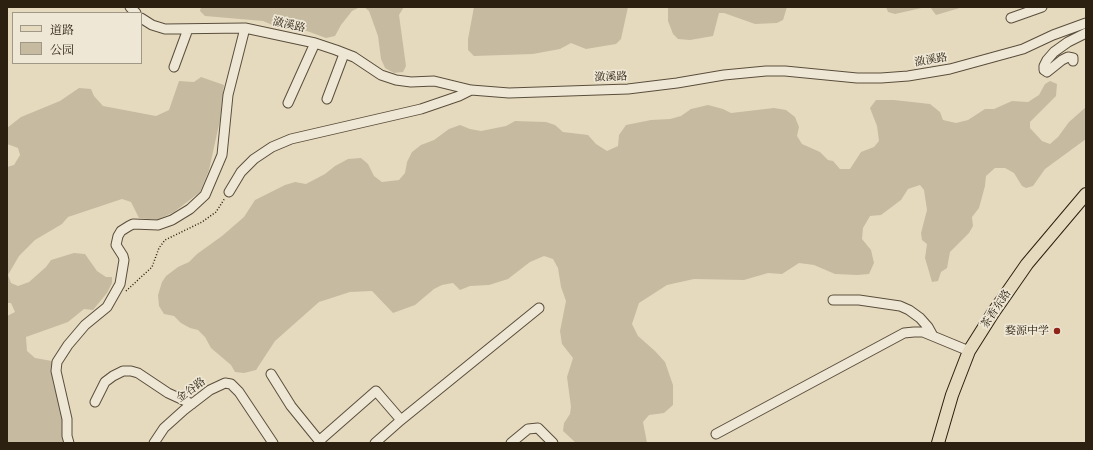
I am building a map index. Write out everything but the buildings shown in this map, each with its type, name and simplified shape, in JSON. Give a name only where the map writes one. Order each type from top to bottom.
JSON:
[{"type":"main road","name":"茶香东路","points":[[937,442],[952,395],[969,351],[1027,264],[1086,194]]},
{"type":"street","points":[[1011,18],[1042,7]]},
{"type":"street","name":"潋溪路","points":[[142,20],[165,29],[245,28],[314,43],[354,57],[381,75],[396,80],[411,82],[434,81],[470,90],[509,93],[628,89],[724,75],[766,71],[785,71],[857,78],[908,76],[950,69],[1023,49],[1053,35],[1086,23]]},
{"type":"street","points":[[69,443],[67,436],[68,419],[56,371],[57,362],[68,345],[85,325],[107,307],[120,284],[124,260],[116,245],[118,236],[121,232],[133,224],[158,225],[172,220],[190,209],[205,196],[222,155],[228,95],[245,28]]},
{"type":"street","points":[[174,67],[188,29]]},
{"type":"street","points":[[1074,61],[1073,58],[1068,57],[1047,72],[1044,70],[1047,60],[1054,52],[1068,42],[1086,33]]},
{"type":"street","points":[[288,103],[314,43]]},
{"type":"street","points":[[326,99],[344,54]]},
{"type":"street","points":[[229,192],[241,172],[254,159],[278,144],[291,139],[421,109],[459,96],[470,90]]},
{"type":"street","points":[[833,300],[859,300],[900,306],[910,310],[920,318],[934,336]]},
{"type":"street","points":[[375,443],[401,420],[539,308]]},
{"type":"street","points":[[716,434],[904,333],[923,332],[969,351]]},
{"type":"street","points":[[95,402],[105,382],[122,372],[131,371],[168,393],[192,404]]},
{"type":"street","points":[[271,374],[291,406],[320,442],[376,391],[401,420]]},
{"type":"street","name":"金谷路","points":[[154,443],[164,428],[192,404],[210,390],[225,383],[231,384],[239,392],[273,443]]},
{"type":"street","points":[[511,443],[528,429],[538,428],[552,443]]},
{"type":"path","points":[[123,295],[152,267],[159,248],[165,240],[202,222],[216,212],[229,192]]},
{"type":"green space","points":[[201,7],[360,7],[352,11],[341,25],[335,36],[326,38],[296,27],[275,26],[263,21],[205,16],[200,11]]},
{"type":"green space","points":[[364,7],[404,7],[399,15],[406,66],[403,72],[394,73],[385,68],[381,59],[378,36],[369,11]]},
{"type":"green space","points":[[474,7],[628,7],[621,39],[616,44],[586,49],[571,43],[560,49],[533,54],[474,56],[468,50],[468,39]]},
{"type":"green space","points":[[668,7],[787,7],[783,20],[777,23],[755,24],[724,13],[719,13],[713,36],[690,40],[678,39],[673,34],[668,21]]},
{"type":"green space","points":[[886,7],[926,7],[895,14],[888,12]]},
{"type":"green space","points":[[930,7],[963,7],[936,15]]},
{"type":"green space","points":[[201,77],[224,85],[220,120],[209,170],[200,192],[174,212],[157,220],[139,218],[131,202],[122,199],[68,217],[62,224],[35,240],[19,256],[8,275],[11,283],[18,286],[29,282],[46,267],[51,260],[74,253],[85,254],[97,271],[106,277],[112,277],[112,283],[107,293],[93,310],[84,309],[68,322],[26,337],[27,351],[35,358],[52,361],[53,382],[62,415],[64,443],[7,443],[7,316],[15,312],[11,303],[7,303],[7,167],[14,165],[20,155],[18,148],[7,144],[7,128],[21,117],[60,101],[79,88],[91,89],[94,96],[103,106],[156,116],[169,110],[179,81],[194,82]]},
{"type":"green space","points":[[1050,81],[1057,84],[1056,96],[1030,122],[1030,128],[1042,141],[1050,144],[1058,137],[1069,122],[1086,107],[1086,139],[1045,169],[1033,186],[1026,188],[1022,186],[1014,173],[1005,168],[995,168],[986,176],[979,208],[972,217],[973,226],[969,233],[950,252],[947,268],[941,272],[938,281],[932,282],[925,258],[927,244],[922,240],[921,233],[927,210],[924,190],[920,185],[908,189],[901,200],[881,215],[870,216],[863,228],[862,239],[871,250],[874,263],[869,274],[835,274],[814,265],[799,263],[782,274],[768,273],[744,280],[694,279],[667,285],[639,303],[632,324],[638,336],[665,362],[673,385],[673,405],[664,413],[649,415],[643,422],[647,443],[576,443],[563,431],[564,423],[570,414],[571,407],[567,377],[573,358],[562,344],[560,331],[566,301],[561,287],[558,268],[553,259],[544,256],[530,262],[508,279],[489,285],[470,286],[460,290],[453,283],[442,285],[434,289],[415,305],[393,313],[372,291],[350,292],[319,302],[275,341],[256,370],[244,373],[235,372],[231,365],[211,348],[205,337],[198,330],[181,323],[174,316],[164,314],[159,306],[158,295],[162,282],[166,276],[178,267],[189,262],[197,254],[222,236],[244,217],[255,200],[285,185],[295,182],[306,184],[348,159],[361,158],[368,164],[374,176],[382,182],[399,180],[405,173],[407,162],[412,152],[421,145],[434,140],[449,129],[460,125],[481,131],[506,126],[515,121],[546,122],[555,125],[563,132],[588,135],[596,144],[607,151],[618,146],[619,135],[626,125],[651,120],[670,119],[681,116],[691,109],[708,105],[731,113],[774,108],[786,110],[795,117],[799,127],[797,136],[802,144],[820,152],[828,160],[833,161],[840,169],[850,169],[861,152],[874,147],[879,141],[877,126],[870,108],[876,100],[894,100],[930,104],[940,112],[943,120],[956,123],[968,120],[985,109],[994,109],[1012,101],[1028,102],[1039,95],[1045,84]]},
{"type":"place","name":"婺源中学","points":[[1057,331]]}]
